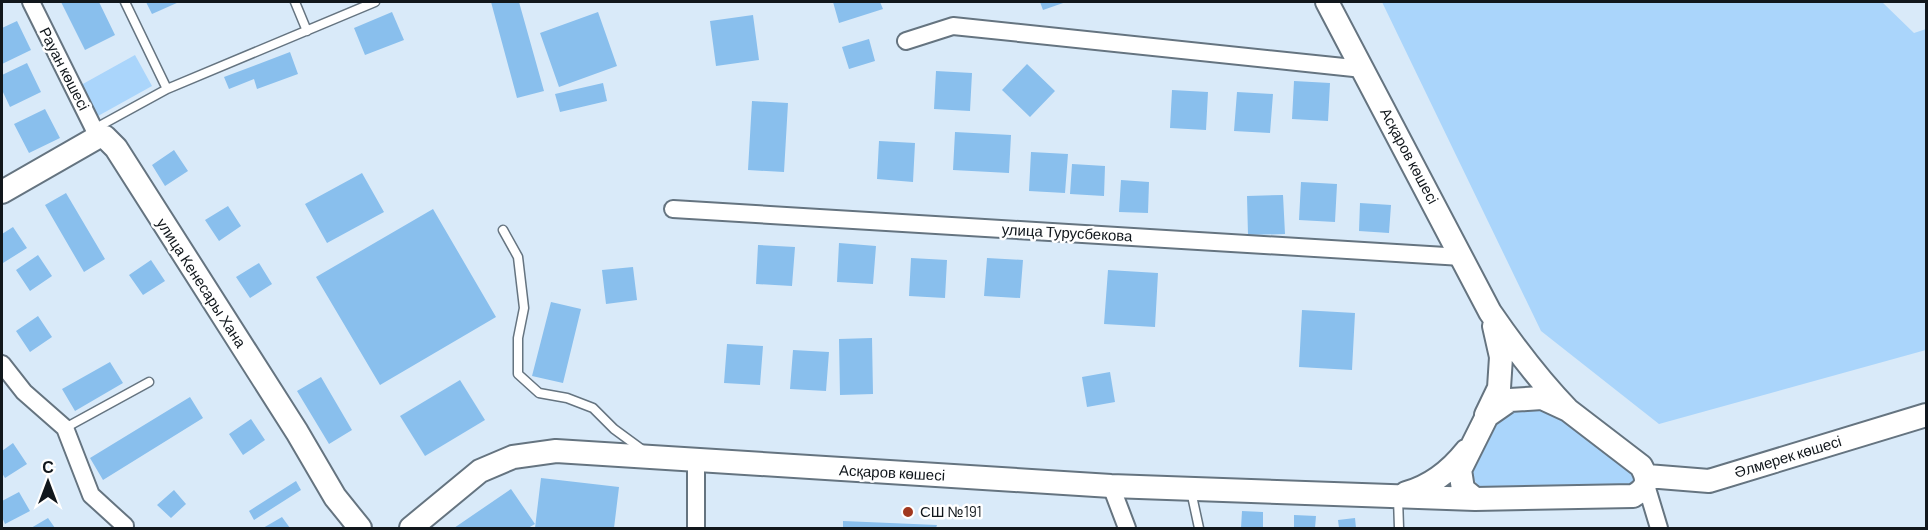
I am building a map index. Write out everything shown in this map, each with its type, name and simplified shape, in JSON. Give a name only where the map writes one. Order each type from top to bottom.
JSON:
[{"type":"street","name":"Рауан көшесі","points":[[30,2],[96,133]]},
{"type":"street","name":"Асқаров көшесі","points":[[1327,2],[1490,312]]},
{"type":"street","points":[[906,41],[953,26],[1363,69]]},
{"type":"street","points":[[2,192],[96,133]]},
{"type":"street","name":"улица Кенесары Хана","points":[[96,133],[105,137],[116,148],[297,432],[335,497],[360,528]]},
{"type":"street","name":"улица Турусбекова","points":[[673,209],[1462,257]]},
{"type":"street","points":[[1490,312],[1522,358],[1568,410],[1641,466],[1659,528]]},
{"type":"street","points":[[1475,499],[1463,489],[1460,470],[1499,388],[1501,357],[1490,312]]},
{"type":"street","points":[[2,364],[24,392],[65,428],[91,495],[125,526]]},
{"type":"street","points":[[1398,495],[1422,489],[1452,468],[1471,446],[1487,416],[1510,400],[1542,398],[1568,410]]},
{"type":"street","name":"Әлмерек көшесі","points":[[1647,481],[1709,481],[1926,415]]},
{"type":"street","name":"Асқаров көшесі","points":[[411,528],[480,471],[513,457],[556,451],[1111,486],[1475,499],[1633,496],[1641,492],[1647,481]]},
{"type":"street","points":[[696,461],[696,528]]},
{"type":"street","points":[[1111,486],[1127,528]]},
{"type":"lane","points":[[125,2],[167,89]]},
{"type":"lane","points":[[295,2],[307,31]]},
{"type":"lane","points":[[96,133],[167,89],[375,2]]},
{"type":"lane","points":[[504,230],[518,257],[524,308],[518,338],[518,374],[539,393],[567,398],[593,408],[614,429],[652,457]]},
{"type":"lane","points":[[65,428],[149,382]]},
{"type":"lane","points":[[1190,489],[1199,528]]},
{"type":"lane","points":[[1398,495],[1399,528]]},
{"type":"shaded area","points":[[1382,2],[1882,2],[1914,33],[1926,29],[1926,350],[1659,424],[1541,331]]},
{"type":"shaded area","points":[[135,55],[152,86],[98,116],[81,85]]},
{"type":"shaded area","points":[[1540,405],[1564,417],[1633,467],[1634,478],[1630,488],[1480,490],[1469,470],[1493,421],[1515,406]]},
{"type":"building","points":[[61,2],[99,2],[115,35],[85,50]]},
{"type":"building","points":[[146,2],[179,2],[152,14]]},
{"type":"building","points":[[491,2],[519,2],[544,91],[517,98]]},
{"type":"building","points":[[833,2],[880,2],[883,9],[839,23]]},
{"type":"building","points":[[1040,2],[1066,2],[1043,10]]},
{"type":"building","points":[[392,12],[404,40],[365,55],[354,28]]},
{"type":"building","points":[[598,12],[617,66],[559,87],[540,33]]},
{"type":"building","points":[[753,15],[759,60],[716,66],[710,21]]},
{"type":"building","points":[[17,21],[31,50],[2,64],[2,28]]},
{"type":"building","points":[[869,39],[875,61],[849,69],[842,47]]},
{"type":"building","points":[[290,52],[298,74],[257,89],[254,79],[229,89],[224,77]]},
{"type":"building","points":[[27,63],[41,92],[10,107],[2,90],[2,75]]},
{"type":"building","points":[[1027,64],[1055,91],[1030,117],[1002,90]]},
{"type":"building","points":[[936,71],[972,73],[970,111],[934,109]]},
{"type":"building","points":[[1294,81],[1330,83],[1328,121],[1292,119]]},
{"type":"building","points":[[603,83],[607,101],[560,112],[555,94]]},
{"type":"building","points":[[1172,90],[1208,92],[1206,130],[1170,128]]},
{"type":"building","points":[[1237,92],[1273,94],[1270,133],[1234,131]]},
{"type":"building","points":[[752,101],[788,103],[784,172],[748,170]]},
{"type":"building","points":[[45,109],[60,138],[29,153],[14,124]]},
{"type":"building","points":[[955,132],[1011,135],[1009,173],[953,170]]},
{"type":"building","points":[[879,141],[915,143],[913,182],[877,179]]},
{"type":"building","points":[[174,150],[188,171],[165,186],[152,165]]},
{"type":"building","points":[[1031,152],[1068,154],[1065,193],[1029,191]]},
{"type":"building","points":[[1072,164],[1105,166],[1104,196],[1070,194]]},
{"type":"building","points":[[362,173],[384,212],[327,243],[305,204]]},
{"type":"building","points":[[1121,180],[1149,182],[1148,213],[1119,212]]},
{"type":"building","points":[[1301,182],[1337,184],[1335,222],[1299,220]]},
{"type":"building","points":[[66,193],[105,259],[84,272],[45,205]]},
{"type":"building","points":[[1283,195],[1285,234],[1248,235],[1247,196]]},
{"type":"building","points":[[1360,203],[1391,205],[1389,233],[1359,231]]},
{"type":"building","points":[[228,206],[241,226],[219,241],[205,220]]},
{"type":"building","points":[[433,209],[496,317],[380,385],[316,277]]},
{"type":"building","points":[[13,227],[27,248],[3,263],[2,234]]},
{"type":"building","points":[[839,243],[876,246],[873,284],[837,282]]},
{"type":"building","points":[[758,245],[795,247],[792,286],[756,284]]},
{"type":"building","points":[[38,255],[52,276],[30,291],[16,270]]},
{"type":"building","points":[[911,258],[947,260],[945,298],[909,296]]},
{"type":"building","points":[[987,258],[1023,260],[1020,298],[984,296]]},
{"type":"building","points":[[151,260],[165,281],[143,295],[129,275]]},
{"type":"building","points":[[259,263],[272,284],[250,298],[236,277]]},
{"type":"building","points":[[633,267],[637,300],[606,304],[602,270]]},
{"type":"building","points":[[1108,270],[1158,273],[1155,327],[1104,324]]},
{"type":"building","points":[[551,302],[581,309],[563,383],[532,376]]},
{"type":"building","points":[[1302,310],[1355,313],[1352,370],[1299,367]]},
{"type":"building","points":[[38,316],[52,337],[30,352],[16,331]]},
{"type":"building","points":[[872,338],[873,394],[840,395],[839,339]]},
{"type":"building","points":[[727,344],[763,346],[760,385],[724,383]]},
{"type":"building","points":[[793,350],[829,352],[826,391],[790,389]]},
{"type":"building","points":[[110,362],[123,383],[75,411],[62,389]]},
{"type":"building","points":[[1110,372],[1115,402],[1087,407],[1082,377]]},
{"type":"building","points":[[321,377],[352,430],[329,444],[297,391]]},
{"type":"building","points":[[460,380],[485,420],[425,456],[400,416]]},
{"type":"building","points":[[190,397],[203,418],[103,480],[90,458]]},
{"type":"building","points":[[251,419],[265,440],[243,455],[229,434]]},
{"type":"building","points":[[13,443],[27,464],[5,478],[2,473],[2,451]]},
{"type":"building","points":[[541,478],[619,487],[614,528],[535,528]]},
{"type":"building","points":[[296,481],[301,490],[254,520],[249,511]]},
{"type":"building","points":[[511,489],[535,524],[528,528],[454,528]]},
{"type":"building","points":[[174,490],[186,504],[171,518],[157,505]]},
{"type":"building","points":[[19,492],[30,511],[5,524],[2,517],[2,501]]},
{"type":"building","points":[[1242,511],[1263,512],[1263,528],[1241,528]]},
{"type":"building","points":[[1294,515],[1316,516],[1315,528],[1294,528]]},
{"type":"building","points":[[282,517],[290,528],[263,528]]},
{"type":"building","points":[[48,518],[55,528],[31,528]]},
{"type":"building","points":[[1355,518],[1356,528],[1339,528],[1338,520]]},
{"type":"building","name":"СШ №191","points":[[843,521],[937,525],[936,528],[843,528]]},
{"type":"place","name":"СШ №191","points":[[908,512]]}]
